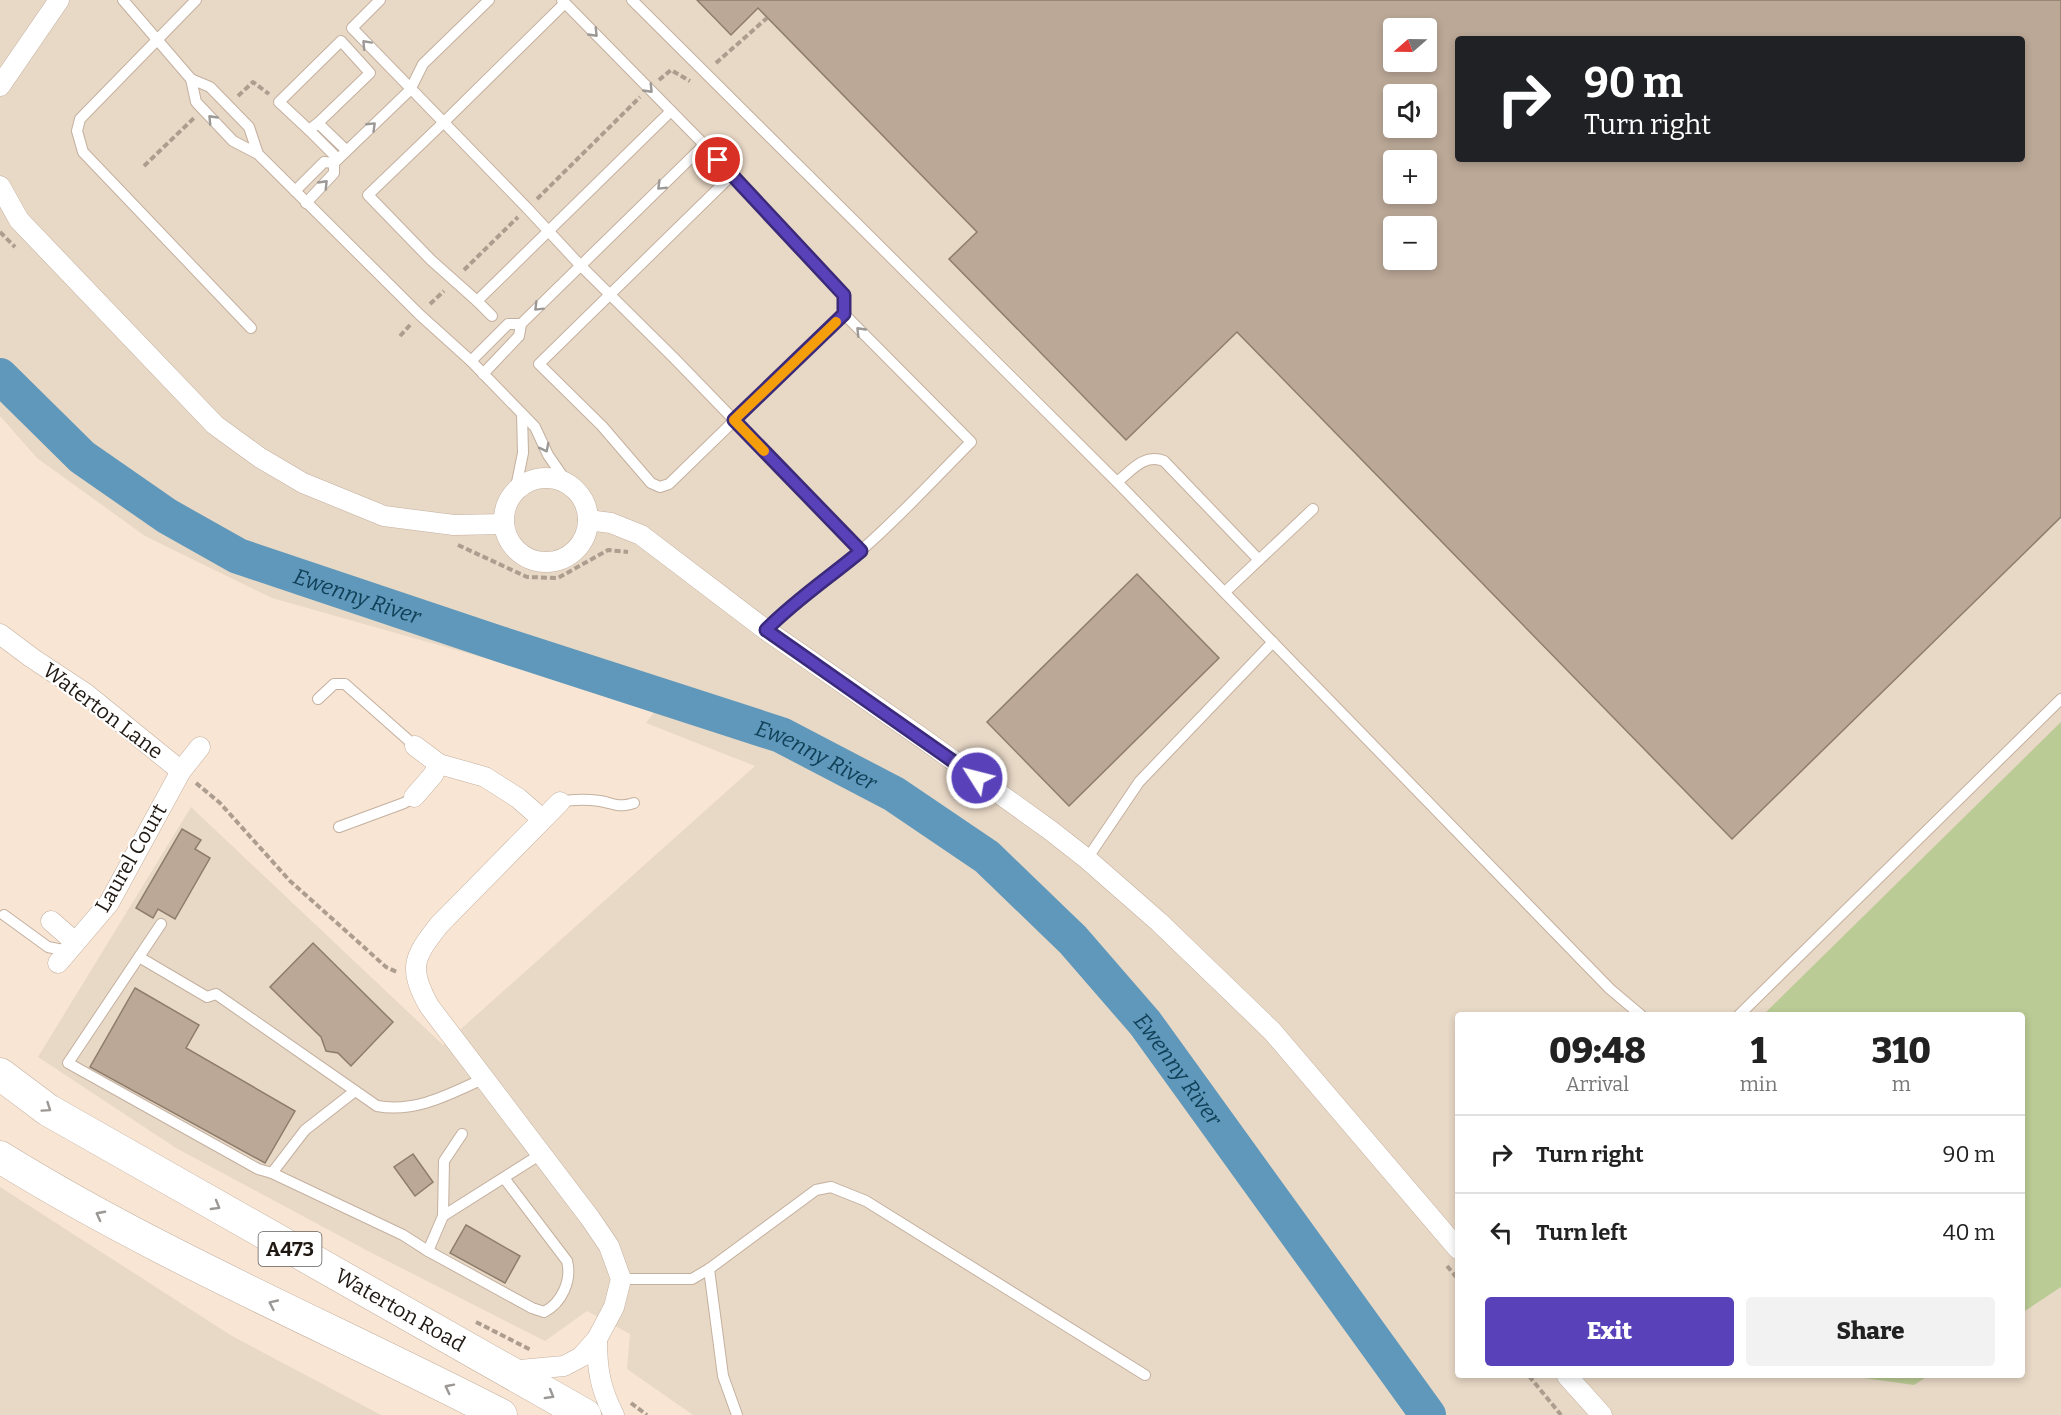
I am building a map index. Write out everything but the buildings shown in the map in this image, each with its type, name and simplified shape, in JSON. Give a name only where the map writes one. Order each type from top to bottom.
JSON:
[{"type":"main road","name":"Waterton Road","points":[[0,1074],[48,1110],[585,1415]]},
{"type":"main road","name":"A473","points":[[0,1158],[48,1187],[230,1283],[401,1364],[501,1415]]},
{"type":"street","points":[[0,86],[59,0]]},
{"type":"street","points":[[0,186],[19,220],[215,425],[259,457],[303,483],[384,516],[454,525],[504,524]]},
{"type":"street","points":[[540,478],[554,478],[568,483],[579,493],[586,506],[588,520],[581,544],[572,553],[548,562],[536,561],[514,547],[504,524],[508,502],[515,492],[526,483],[540,478]]},
{"type":"street","points":[[588,520],[611,523],[641,535],[766,630],[932,745],[1087,859],[1159,922],[1272,1031],[1449,1254]]},
{"type":"street","name":"Waterton Lane","points":[[0,634],[85,693],[182,771],[200,747]]},
{"type":"street","points":[[415,746],[439,764],[485,777],[518,798],[542,819]]},
{"type":"street","points":[[414,797],[433,775],[439,764]]},
{"type":"street","name":"Laurel Court","points":[[67,952],[109,903],[182,771]]},
{"type":"street","points":[[508,1371],[564,1366],[581,1357],[597,1339],[614,1307],[621,1279],[609,1246],[429,1006],[418,986],[416,974],[424,943],[439,925],[560,802]]},
{"type":"street","points":[[51,921],[67,952]]},
{"type":"street","points":[[597,1339],[597,1368],[602,1391],[619,1406]]},
{"type":"street","points":[[1569,1378],[1602,1415]]},
{"type":"lane","points":[[123,0],[191,79],[210,87],[229,104],[249,127],[258,154]]},
{"type":"lane","points":[[196,0],[80,119],[77,131],[83,152],[251,328]]},
{"type":"lane","points":[[380,0],[352,28],[527,208],[579,265],[861,551]]},
{"type":"lane","points":[[306,203],[334,173],[336,161],[346,150],[410,90],[423,64],[489,0]]},
{"type":"lane","points":[[632,0],[1117,482],[1610,990],[1637,1012]]},
{"type":"lane","points":[[492,316],[453,281],[368,195],[443,123],[563,1],[733,174],[844,295],[844,314],[971,442],[861,551],[783,613],[766,630]]},
{"type":"lane","points":[[313,127],[370,73],[341,41],[279,102],[313,127],[346,150]]},
{"type":"lane","points":[[191,79],[195,102],[233,141],[258,154],[420,315],[471,361],[535,427],[548,454],[568,483]]},
{"type":"lane","points":[[477,302],[670,111]]},
{"type":"lane","points":[[313,127],[336,161]]},
{"type":"lane","points":[[483,374],[519,336],[521,324],[703,146]]},
{"type":"lane","points":[[294,191],[324,162],[336,161]]},
{"type":"lane","points":[[733,174],[540,364],[602,426],[651,483],[660,487],[669,484],[844,314]]},
{"type":"lane","points":[[471,361],[508,324],[521,324]]},
{"type":"lane","points":[[515,492],[523,453],[522,414]]},
{"type":"lane","points":[[1117,482],[1148,458],[1164,461],[1259,560]]},
{"type":"lane","points":[[1225,592],[1313,509]]},
{"type":"lane","points":[[1087,859],[1139,782],[1273,642]]},
{"type":"lane","points":[[318,699],[334,684],[345,684],[415,746]]},
{"type":"lane","points":[[1742,1012],[2061,699]]},
{"type":"lane","points":[[339,827],[404,803],[414,797]]},
{"type":"lane","points":[[560,802],[576,798],[602,801],[621,807],[634,803]]},
{"type":"lane","points":[[4,915],[48,947],[67,952]]},
{"type":"lane","points":[[161,924],[68,1064],[248,1163],[403,1235],[532,1308],[544,1312],[554,1307],[569,1281],[570,1271],[567,1261],[504,1178]]},
{"type":"lane","points":[[139,957],[207,997],[216,994],[377,1106],[393,1109],[418,1106],[485,1078]]},
{"type":"lane","points":[[272,1173],[305,1130],[355,1091]]},
{"type":"lane","points":[[428,1251],[443,1216],[444,1161],[462,1134]]},
{"type":"lane","points":[[443,1216],[541,1154]]},
{"type":"lane","points":[[621,1279],[692,1279],[816,1190],[831,1187],[866,1201],[1145,1375]]},
{"type":"lane","points":[[709,1269],[723,1376],[737,1415]]},
{"type":"path","points":[[399,336],[649,89],[671,70],[697,85],[705,72],[767,18]]},
{"type":"path","points":[[0,232],[16,248]]},
{"type":"path","points":[[450,544],[461,546],[527,577],[558,578],[608,550],[633,552]]},
{"type":"path","points":[[182,771],[220,803],[290,881],[386,967],[396,972],[416,974]]},
{"type":"path","points":[[1449,1254],[1455,1271]]},
{"type":"path","points":[[472,1319],[536,1352]]},
{"type":"path","points":[[1531,1378],[1561,1415]]},
{"type":"path","points":[[619,1406],[648,1415]]},
{"type":"shaded area","points":[[0,0],[2061,0],[2061,1415],[693,1415],[627,1369],[630,1334],[587,1311],[545,1341],[366,1250],[176,1148],[38,1057],[191,807],[443,1045],[755,766],[646,723],[658,707],[272,598],[145,536],[37,458],[0,416]]},
{"type":"shaded area","points":[[0,1187],[232,1336],[381,1415],[0,1415]]},
{"type":"green space","points":[[2061,722],[2061,1287],[2025,1311],[2025,1012],[1766,1012]]},
{"type":"green space","points":[[1863,1378],[1925,1378],[1914,1385]]},
{"type":"waterway","name":"Ewenny River","points":[[0,376],[82,457],[167,516],[238,556],[781,735],[894,794],[987,857],[1073,940],[1145,1023],[1428,1415]]},
{"type":"slow traffic","points":[[764,451],[734,420],[836,322]]},
{"type":"route","points":[[718,160],[844,295],[844,314],[734,420],[861,551],[783,613],[766,630],[977,778]]}]
